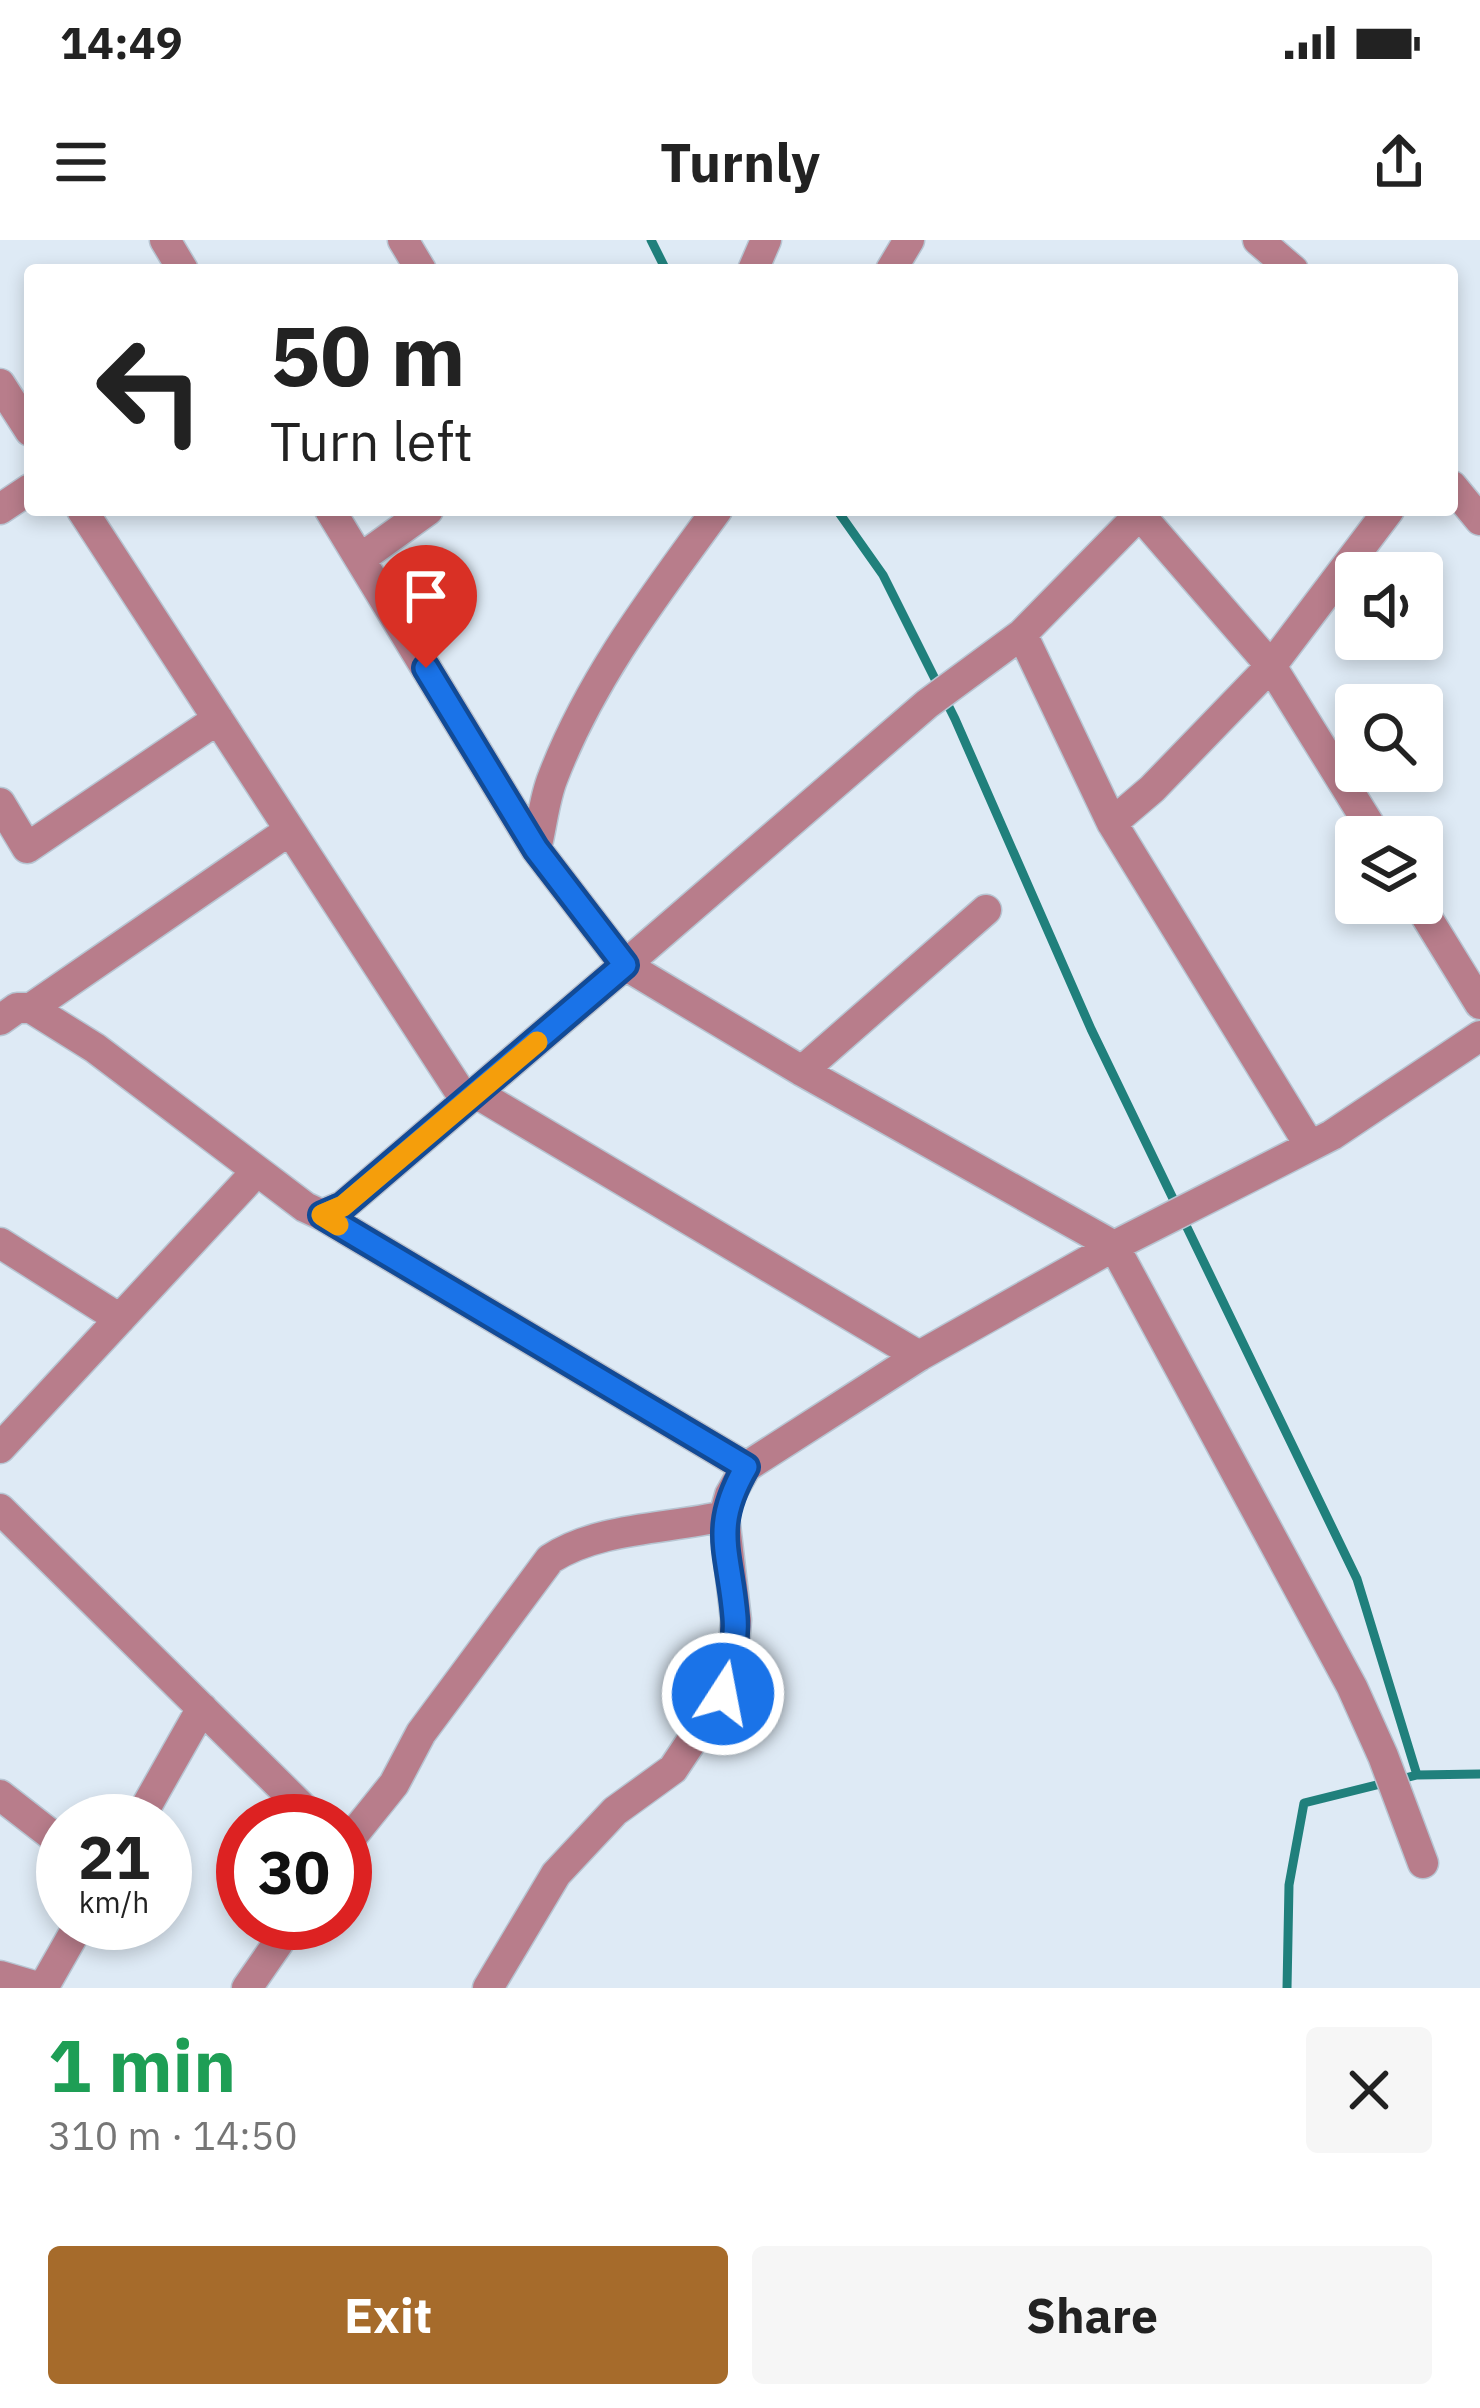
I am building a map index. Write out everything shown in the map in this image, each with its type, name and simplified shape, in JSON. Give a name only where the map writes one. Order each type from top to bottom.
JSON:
[{"type":"street","points":[[1258,240],[1286,264]]},
{"type":"street","points":[[0,385],[24,421]]},
{"type":"street","points":[[1458,493],[1480,520]]},
{"type":"street","points":[[86,516],[471,1097],[919,1356]]},
{"type":"street","points":[[334,516],[536,849],[625,965],[802,1071],[1114,1246],[1352,1687],[1423,1863]]},
{"type":"street","points":[[360,560],[420,516]]},
{"type":"street","points":[[536,849],[551,781],[586,703],[635,622],[713,516]]},
{"type":"street","points":[[322,1215],[343,1206],[927,704],[1022,634],[1139,516]]},
{"type":"street","points":[[1145,516],[1271,666],[1364,816]]},
{"type":"street","points":[[1112,823],[1152,789],[1271,666],[1384,516]]},
{"type":"street","points":[[1022,634],[1112,823],[1310,1146]]},
{"type":"street","points":[[0,803],[28,848],[218,719]]},
{"type":"street","points":[[0,1020],[17,1009],[32,1008],[290,830]]},
{"type":"street","points":[[802,1071],[986,910]]},
{"type":"street","points":[[1431,924],[1480,1004]]},
{"type":"street","points":[[32,1008],[95,1048],[304,1207],[746,1467]]},
{"type":"street","points":[[488,1988],[556,1874],[615,1811],[673,1768],[695,1742],[723,1694],[734,1658],[736,1620],[724,1516],[746,1467],[919,1356],[1114,1246],[1310,1146],[1480,1036]]},
{"type":"street","points":[[0,1448],[257,1172]]},
{"type":"street","points":[[0,1243],[120,1319]]},
{"type":"street","points":[[0,1509],[289,1794]]},
{"type":"street","points":[[372,1811],[394,1784],[421,1733],[550,1559],[604,1538],[724,1516]]},
{"type":"street","points":[[153,1794],[202,1708]]},
{"type":"street","points":[[0,1795],[36,1823]]},
{"type":"street","points":[[0,1976],[42,1988],[64,1950]]},
{"type":"street","points":[[247,1988],[273,1950]]},
{"type":"waterway","points":[[651,240],[663,264]]},
{"type":"waterway","points":[[841,516],[883,575],[955,719],[1091,1029],[1357,1579],[1417,1775]]},
{"type":"waterway","points":[[1287,1988],[1289,1885],[1304,1803],[1417,1775],[1480,1774]]},
{"type":"slow traffic","points":[[338,1225],[322,1215],[343,1206],[537,1042]]},
{"type":"route","points":[[426,668],[536,849],[625,965],[343,1206],[322,1215],[746,1467],[724,1516],[736,1620],[734,1658],[723,1694]]}]
